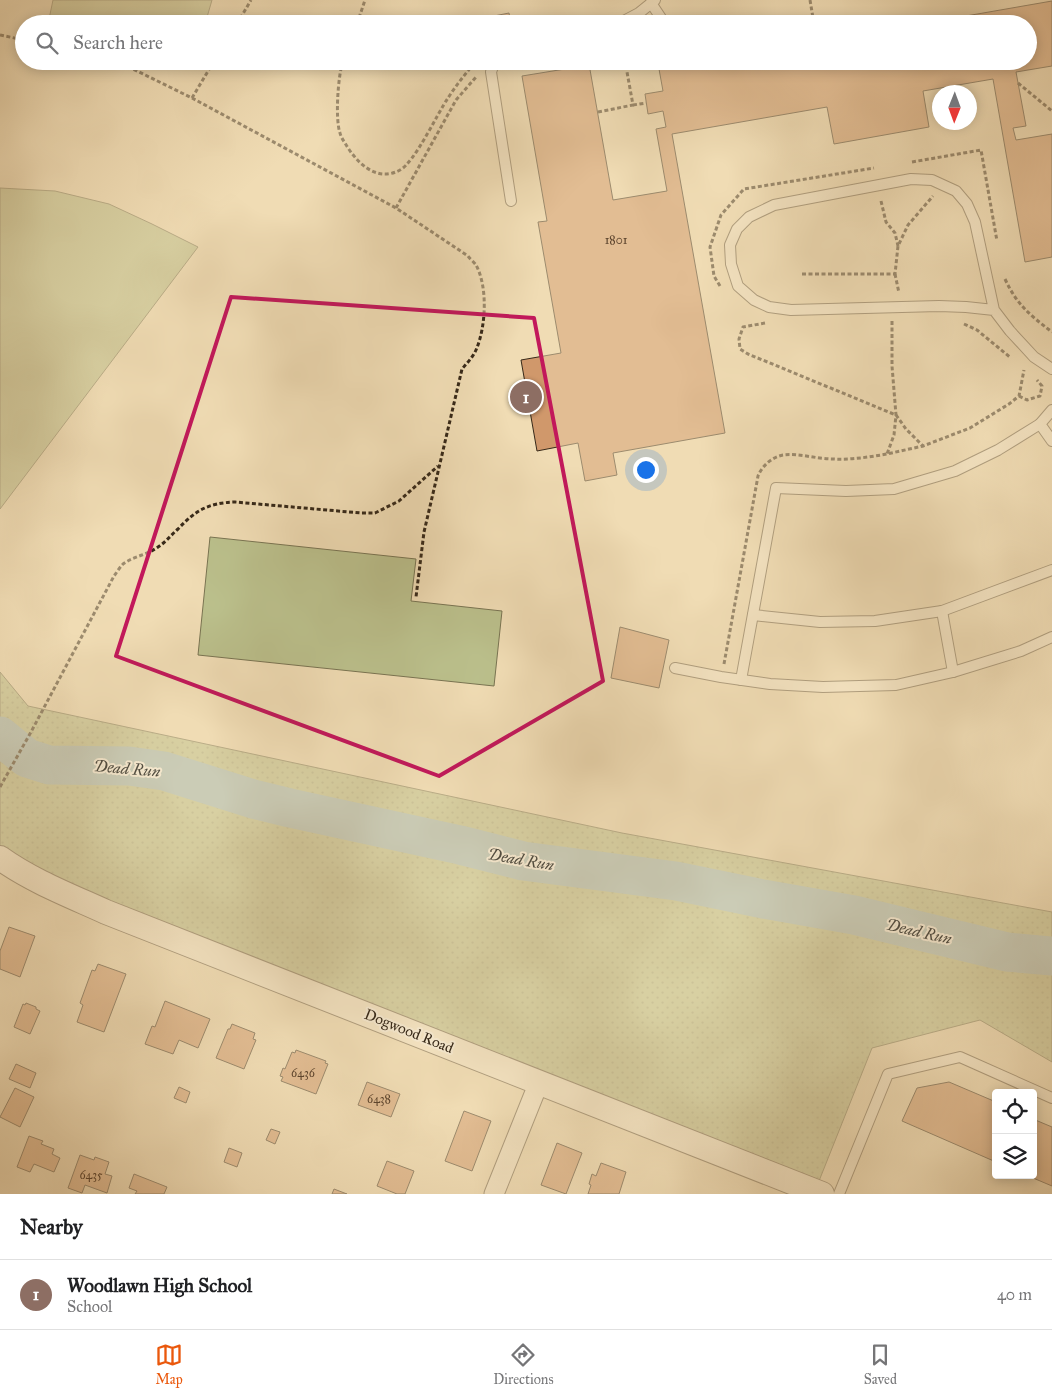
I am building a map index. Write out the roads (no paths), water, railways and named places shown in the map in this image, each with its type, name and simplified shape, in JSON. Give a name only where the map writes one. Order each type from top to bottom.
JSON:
[{"type":"street","name":"Dogwood Road","points":[[0,858],[48,886],[106,912],[822,1194]]},
{"type":"street","points":[[494,1194],[538,1082]]},
{"type":"lane","points":[[635,15],[653,2],[660,15]]},
{"type":"lane","points":[[495,70],[511,201]]},
{"type":"lane","points":[[994,310],[940,306],[792,310],[768,307],[754,300],[738,286],[731,264],[730,244],[737,229],[749,217],[774,205],[911,179],[932,180],[956,191],[967,204],[975,222],[994,310],[1034,357],[1052,369]]},
{"type":"lane","points":[[741,680],[776,488],[846,491],[894,489],[955,471],[998,450],[1040,424],[1052,410]]},
{"type":"lane","points":[[1040,424],[1052,441]]},
{"type":"lane","points":[[753,615],[820,622],[875,621],[942,611],[1052,570]]},
{"type":"lane","points":[[942,611],[953,672]]},
{"type":"lane","points":[[675,668],[770,684],[823,687],[896,685],[953,672],[1021,651],[1052,637]]},
{"type":"lane","points":[[839,1194],[888,1074],[960,1057],[1052,1098]]},
{"type":"waterway","name":"Dead Run","points":[[0,736],[27,758],[49,765],[129,766],[164,771],[253,799],[523,861],[676,881],[854,915],[1007,952],[1052,956]]},
{"type":"place","name":"Woodlawn High School","points":[[526,397]]}]
